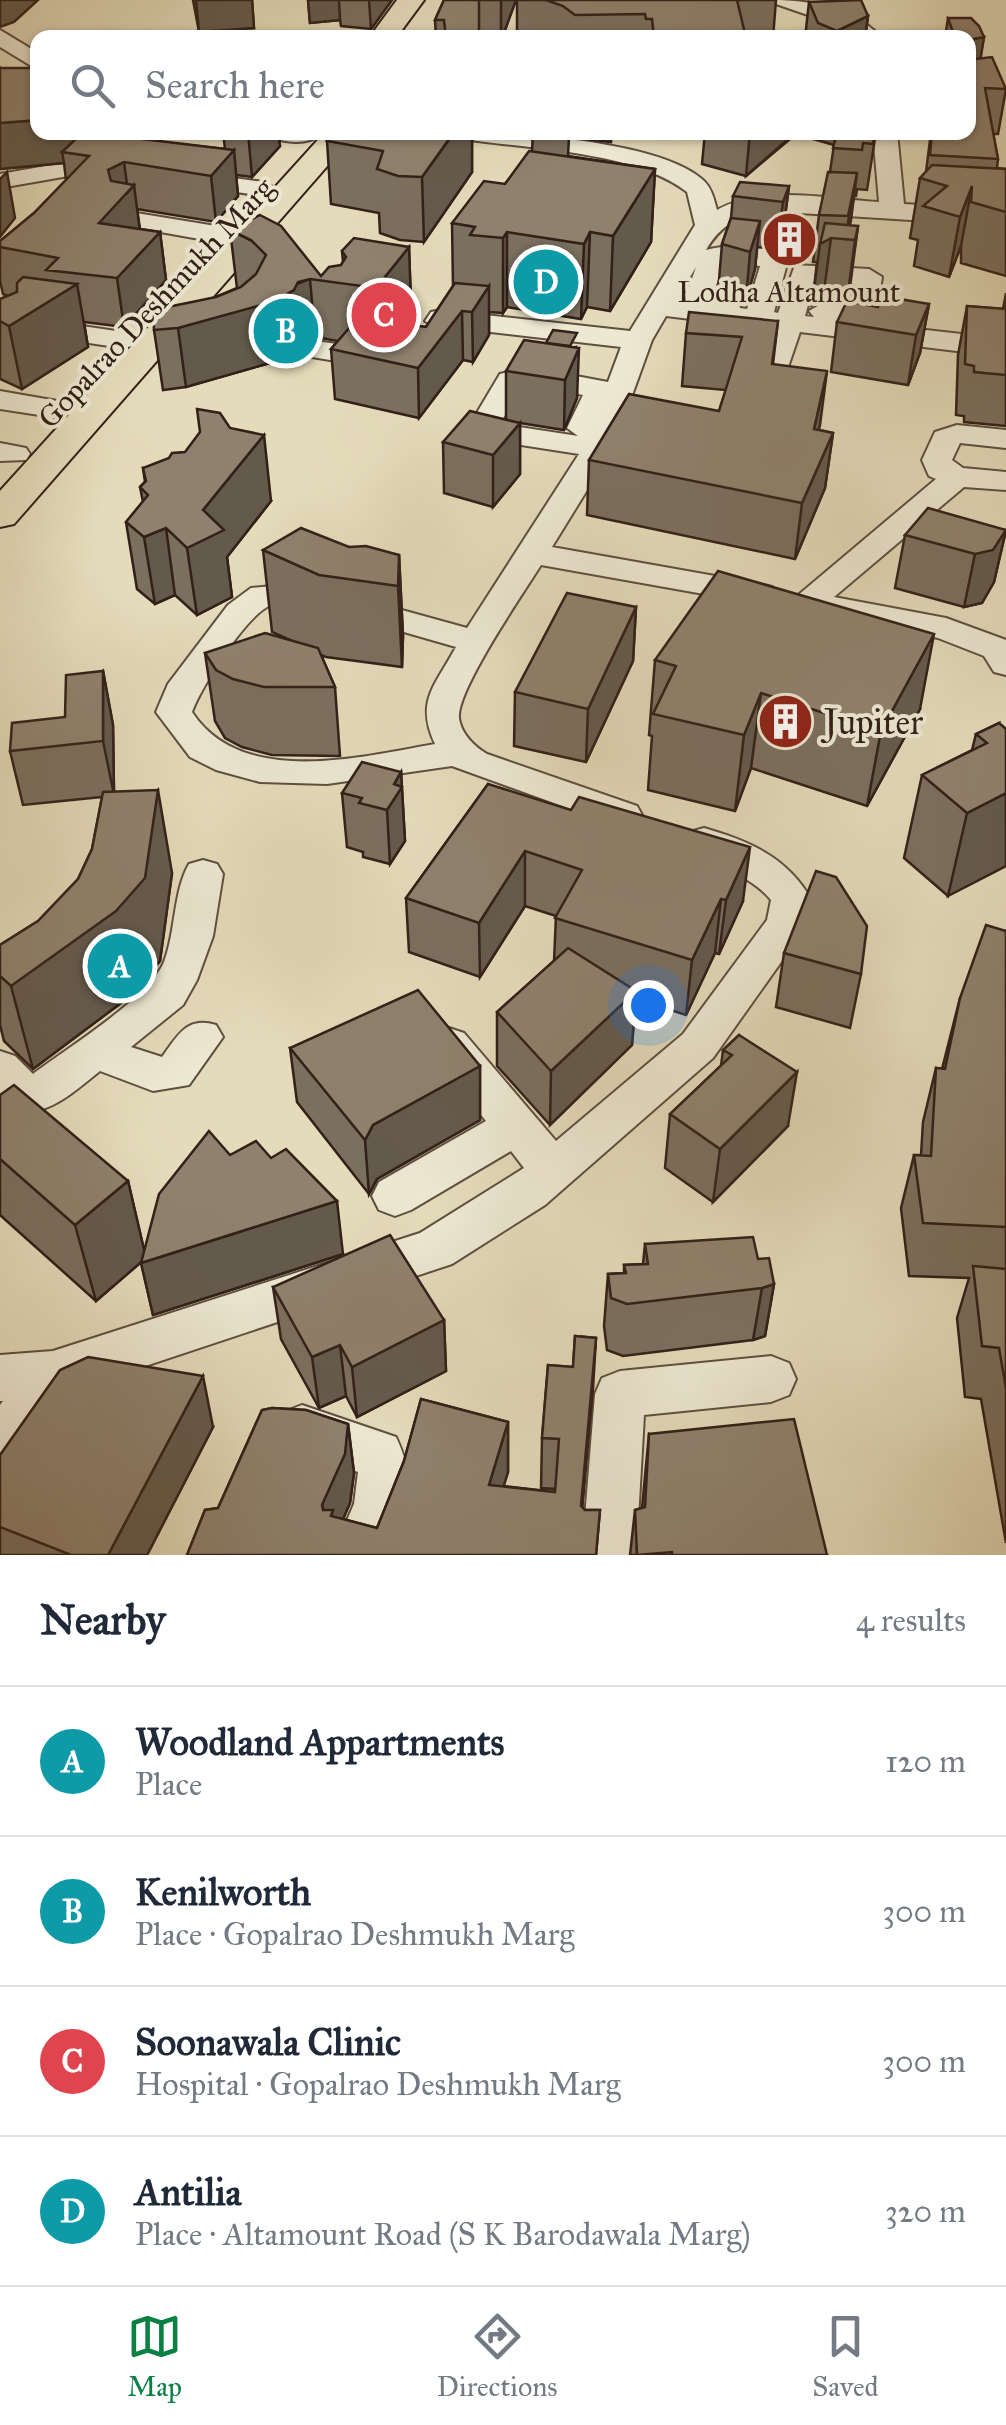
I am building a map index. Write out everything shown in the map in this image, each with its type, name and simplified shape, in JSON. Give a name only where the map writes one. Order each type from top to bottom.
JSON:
[{"type":"main road","points":[[388,30],[412,0]]},
{"type":"main road","points":[[412,30],[432,0]]},
{"type":"main road","name":"Gopalrao Deshmukh Marg","points":[[5,459],[53,399],[243,241],[264,188],[302,140]]},
{"type":"main road","name":"Gopalrao Deshmukh Marg","points":[[0,515],[243,241],[304,140]]},
{"type":"street","points":[[783,0],[848,21],[860,30]]},
{"type":"street","points":[[0,37],[30,58]]},
{"type":"street","points":[[511,140],[644,162],[674,171],[697,188],[674,278]]},
{"type":"street","points":[[886,140],[892,211]]},
{"type":"street","points":[[0,181],[80,168],[134,172]]},
{"type":"street","points":[[168,176],[210,172],[264,188]]},
{"type":"street","points":[[0,1446],[21,1377],[435,1249],[529,1191],[698,1046],[787,923],[792,899],[780,881],[741,854],[660,827],[496,791],[457,752],[441,718],[447,696],[476,642],[533,554],[606,399],[674,278],[744,205],[768,203],[1006,218]]},
{"type":"street","points":[[130,220],[243,241]]},
{"type":"street","points":[[316,350],[417,356],[441,318],[674,278],[723,253],[776,260],[777,364]]},
{"type":"street","points":[[674,278],[774,315]]},
{"type":"street","points":[[674,278],[701,303],[1006,348]]},
{"type":"street","points":[[0,322],[123,340]]},
{"type":"street","points":[[586,446],[494,434],[484,422],[515,377],[593,386],[606,399]]},
{"type":"street","points":[[0,400],[53,399]]},
{"type":"street","points":[[1006,439],[957,434],[946,438],[937,460],[940,470],[957,476],[1006,481]]},
{"type":"street","points":[[808,602],[957,476]]},
{"type":"street","points":[[897,528],[931,534]]},
{"type":"street","points":[[533,554],[946,629],[998,649],[1006,664]]},
{"type":"street","points":[[457,752],[360,768],[262,771],[206,750],[190,736],[174,712],[181,692],[240,612],[263,596],[304,593],[476,642]]},
{"type":"street","points":[[0,1068],[24,1093],[42,1092],[168,994],[182,975],[203,874]]},
{"type":"street","points":[[98,1048],[147,1075],[160,1076],[174,1073],[201,1037]]},
{"type":"street","points":[[444,1040],[553,1170]]},
{"type":"street","points":[[396,1196],[516,1126]]},
{"type":"street","points":[[609,1555],[620,1394],[771,1379]]},
{"type":"street","points":[[250,1440],[266,1430],[296,1427],[378,1454],[386,1466],[385,1486],[359,1555]]},
{"type":"building","points":[[444,0],[479,0],[479,30],[445,30],[444,20],[435,20]]},
{"type":"building","points":[[546,0],[737,0],[744,30],[653,30],[652,19],[646,19],[645,14],[575,15]]},
{"type":"building","points":[[861,0],[868,16],[835,30],[818,23],[809,2]]},
{"type":"building","points":[[948,18],[971,18],[984,37],[976,38],[976,30],[952,30]]},
{"type":"building","points":[[992,57],[1006,89],[985,88],[998,159],[930,155],[931,140],[976,140],[976,59]]},
{"type":"building","points":[[0,68],[30,68],[30,121],[0,123]]},
{"type":"building","points":[[75,140],[150,140],[234,150],[211,176],[124,162],[108,170],[111,181],[134,185],[99,223],[160,232],[117,278],[46,270],[58,258],[0,247],[0,241],[34,213],[89,156],[62,152]]},
{"type":"building","points":[[448,140],[422,177],[398,176],[377,169],[383,151],[327,141]]},
{"type":"building","points":[[835,140],[874,140],[873,144],[863,143],[862,150],[833,148]]},
{"type":"building","points":[[529,151],[655,169],[613,236],[590,232],[584,244],[507,232],[503,238],[470,235],[475,227],[452,223],[484,181],[505,184]]},
{"type":"building","points":[[932,165],[1006,169],[1006,212],[971,202],[972,186],[960,217],[923,206],[947,186],[920,178]]},
{"type":"building","points":[[828,172],[857,173],[848,216],[819,215]]},
{"type":"building","points":[[740,182],[789,186],[783,202],[733,196]]},
{"type":"building","points":[[260,215],[281,226],[321,276],[329,267],[341,265],[346,257],[342,251],[354,238],[409,247],[376,288],[310,279],[298,282],[294,290],[272,302],[178,328],[154,330],[153,310],[216,297],[241,287],[256,274],[266,255],[251,240],[230,230]]},
{"type":"building","points":[[731,218],[760,221],[750,252],[722,244]]},
{"type":"building","points":[[825,223],[858,226],[855,240],[831,238],[820,244]]},
{"type":"building","points":[[23,277],[77,284],[9,326],[0,321],[0,299],[17,292],[17,283]]},
{"type":"building","points":[[455,283],[489,286],[472,312],[462,311],[418,368],[331,349],[357,319],[426,327]]},
{"type":"building","points":[[882,296],[929,304],[916,335],[837,322],[847,301],[878,307]]},
{"type":"building","points":[[967,306],[1006,309],[1006,375],[974,372],[974,366],[965,364]]},
{"type":"building","points":[[689,312],[778,321],[772,364],[827,371],[814,429],[833,433],[802,503],[589,460],[629,394],[719,411],[742,337],[686,333]]},
{"type":"building","points":[[553,330],[577,333],[570,346],[546,343]]},
{"type":"building","points":[[524,340],[579,348],[565,380],[506,371]]},
{"type":"building","points":[[197,409],[220,413],[230,428],[264,435],[203,510],[224,530],[187,548],[166,528],[144,537],[126,522],[148,495],[140,487],[146,481],[143,468],[169,458],[172,453],[185,452],[200,432]]},
{"type":"building","points":[[470,411],[520,423],[493,455],[443,442]]},
{"type":"building","points":[[928,508],[1006,530],[993,550],[975,554],[905,535]]},
{"type":"building","points":[[301,528],[349,547],[366,546],[399,555],[398,586],[319,575],[263,550]]},
{"type":"building","points":[[718,571],[934,634],[881,731],[761,693],[744,735],[653,714],[676,666],[655,660]]},
{"type":"building","points":[[567,593],[636,607],[588,709],[515,692]]},
{"type":"building","points":[[265,633],[318,648],[335,687],[264,687],[233,679],[216,670],[205,653]]},
{"type":"building","points":[[103,671],[103,741],[10,751],[12,723],[65,717],[66,675]]},
{"type":"building","points":[[999,723],[1006,729],[1006,793],[967,813],[922,775],[987,743],[976,734]]},
{"type":"building","points":[[362,762],[401,772],[394,784],[402,787],[387,810],[359,803],[362,798],[342,793]]},
{"type":"building","points":[[488,784],[571,810],[579,797],[750,847],[692,960],[555,918],[582,870],[525,851],[479,923],[406,898]]},
{"type":"building","points":[[158,790],[145,878],[116,911],[11,986],[0,976],[0,945],[38,921],[78,879],[92,849],[103,792]]},
{"type":"building","points":[[816,871],[836,877],[867,926],[861,974],[784,953]]},
{"type":"building","points":[[986,925],[1006,931],[1006,1227],[923,1223],[914,1155],[931,1156],[936,1068],[945,1069],[960,998]]},
{"type":"building","points":[[568,948],[636,991],[551,1071],[497,1012]]},
{"type":"building","points":[[418,990],[480,1066],[373,1125],[365,1140],[290,1048]]},
{"type":"building","points":[[739,1035],[797,1072],[720,1149],[670,1114],[732,1055],[723,1050]]},
{"type":"building","points":[[14,1085],[128,1181],[75,1225],[0,1159],[0,1095]]},
{"type":"building","points":[[209,1131],[230,1155],[256,1141],[271,1158],[286,1149],[337,1201],[141,1263],[159,1194]]},
{"type":"building","points":[[390,1235],[444,1320],[352,1367],[340,1345],[312,1357],[273,1287]]},
{"type":"building","points":[[753,1237],[758,1259],[769,1258],[774,1284],[627,1304],[611,1298],[608,1274],[626,1273],[624,1265],[648,1264],[645,1244]]},
{"type":"building","points":[[973,1266],[1006,1269],[1006,1388],[999,1348],[982,1346]]},
{"type":"building","points":[[575,1336],[596,1338],[581,1506],[585,1510],[600,1510],[596,1555],[187,1555],[205,1510],[218,1508],[262,1410],[272,1408],[306,1410],[348,1424],[345,1454],[322,1505],[323,1510],[333,1510],[331,1516],[377,1528],[404,1461],[421,1399],[508,1422],[489,1485],[555,1492],[559,1439],[542,1438],[548,1365],[573,1367]]},
{"type":"building","points":[[88,1357],[203,1376],[108,1555],[71,1555],[0,1527],[0,1455],[60,1370]]},
{"type":"building","points":[[794,1419],[827,1555],[637,1555],[635,1510],[645,1507],[649,1434]]},
{"type":"place","name":"Lodha Altamount","points":[[789,239]]},
{"type":"place","name":"Antilia","points":[[546,282]]},
{"type":"place","name":"Soonawala Clinic","points":[[384,315]]},
{"type":"place","name":"Kenilworth","points":[[286,331]]},
{"type":"place","name":"Jupiter","points":[[785,722]]},
{"type":"place","name":"Woodland Appartments","points":[[120,966]]}]
